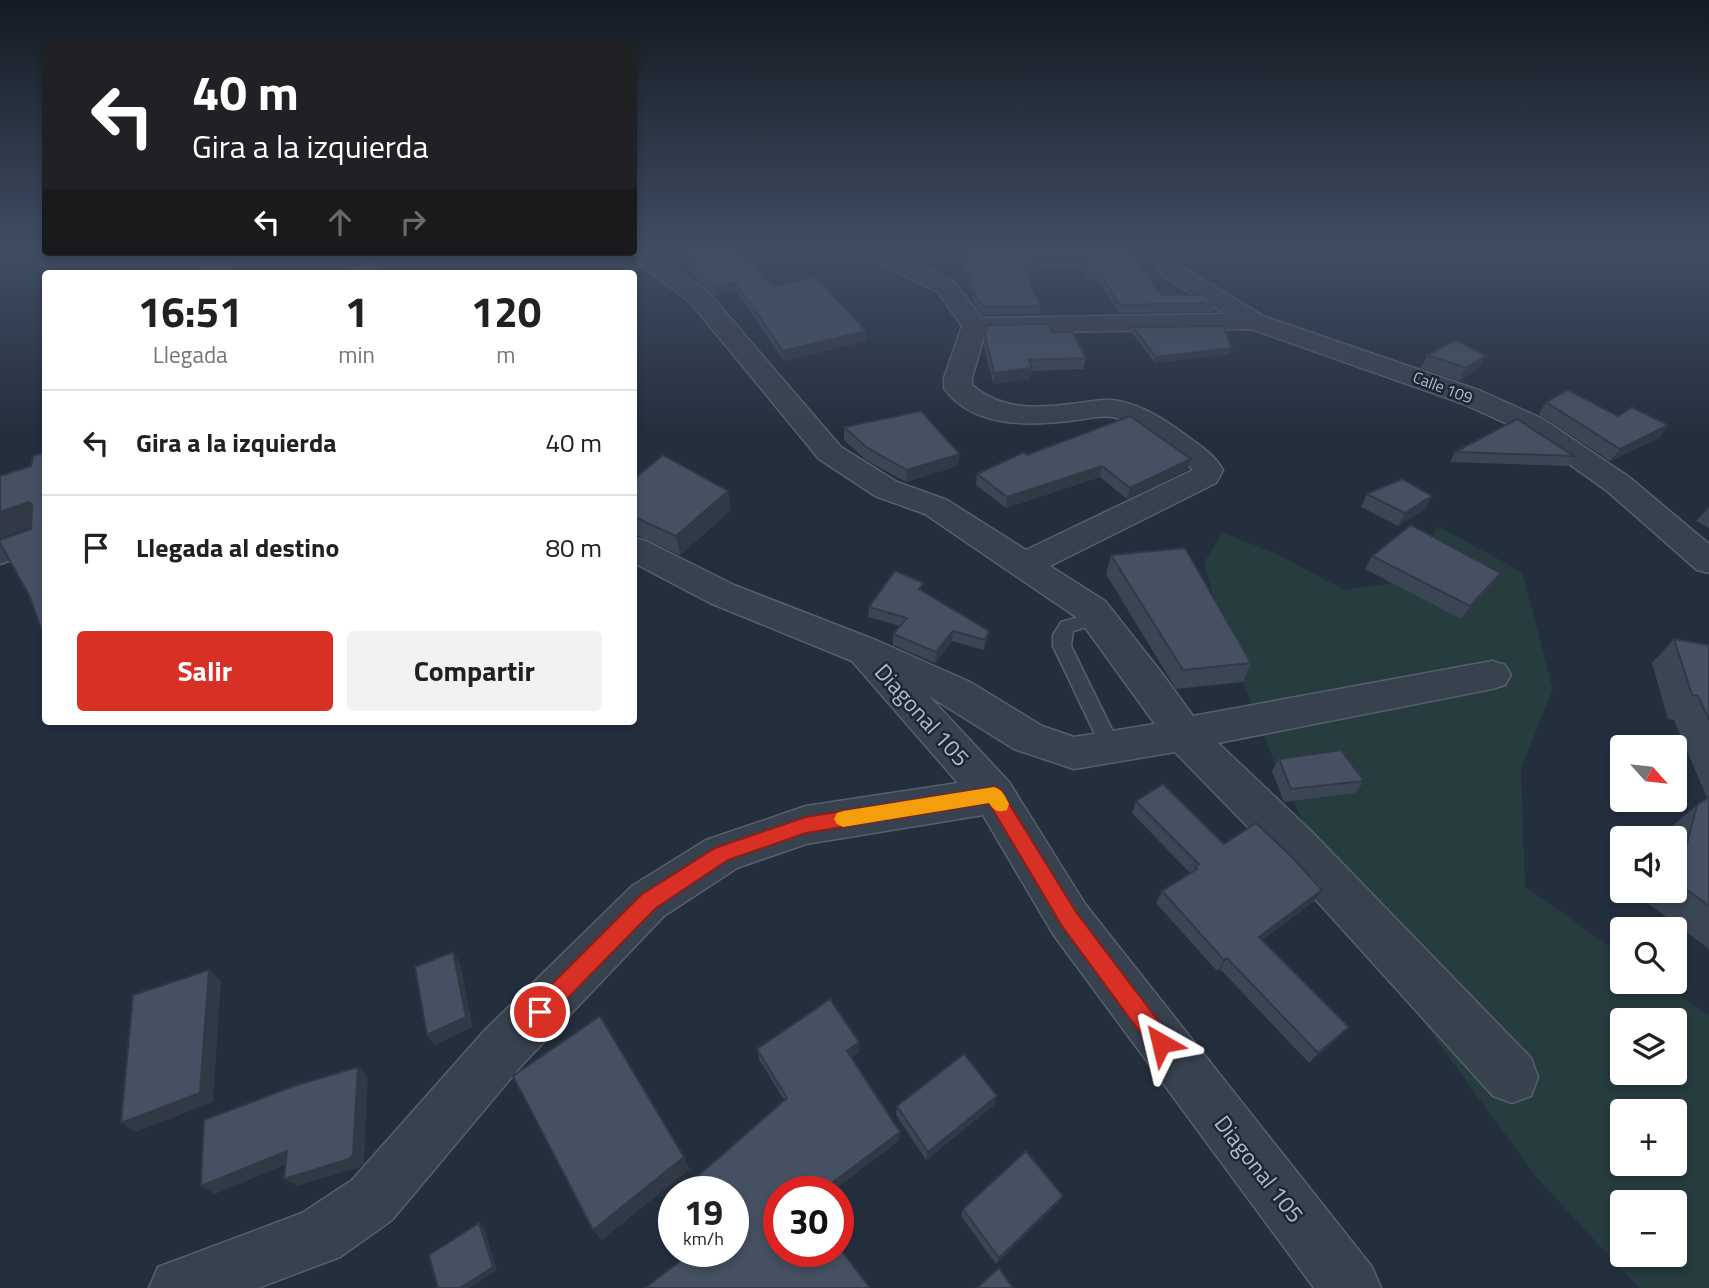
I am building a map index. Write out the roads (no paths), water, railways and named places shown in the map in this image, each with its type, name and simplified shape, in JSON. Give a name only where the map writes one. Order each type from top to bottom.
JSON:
[{"type":"street","points":[[712,311],[830,453],[886,489],[936,507],[1027,564],[1092,610],[1148,682],[1183,734],[1295,845],[1512,1077]]},
{"type":"street","points":[[964,311],[975,326]]},
{"type":"street","name":"Calle 109","points":[[1238,311],[1254,321],[1457,392],[1533,425],[1618,484],[1709,562]]},
{"type":"street","points":[[975,326],[1254,321]]},
{"type":"street","points":[[975,326],[958,378],[958,388],[984,409],[1015,415],[1110,408],[1125,411],[1143,418],[1204,463],[1208,470],[1205,477],[1027,564]]},
{"type":"street","points":[[0,553],[42,537]]},
{"type":"street","name":"Diagonal 105","points":[[637,551],[722,594],[865,651],[994,794],[1069,919],[1351,1288]]},
{"type":"street","points":[[865,651],[956,692],[1028,738],[1074,753],[1492,674]]},
{"type":"street","points":[[178,1288],[319,1236],[372,1200],[503,1048],[649,901],[722,854],[806,825],[994,794]]},
{"type":"lane","points":[[1098,618],[1067,626],[1062,635],[1062,646],[1111,748]]}]
